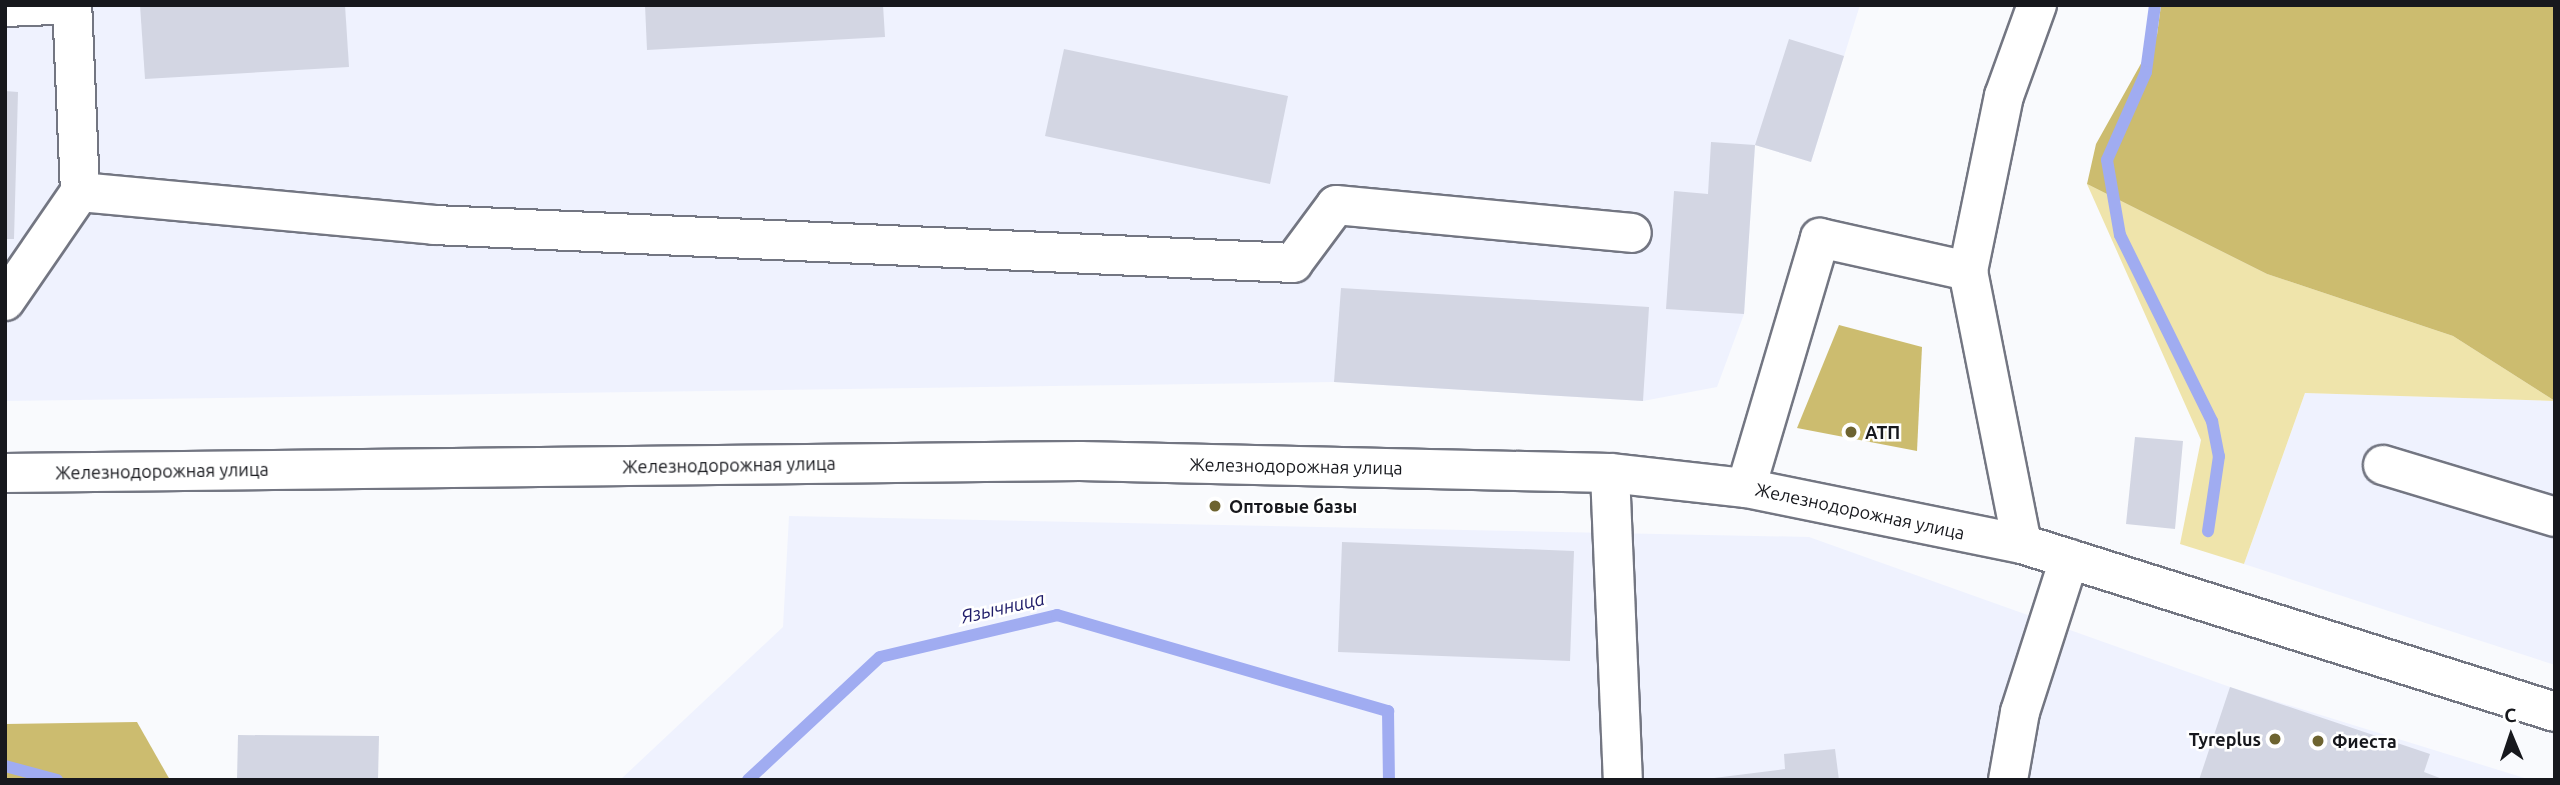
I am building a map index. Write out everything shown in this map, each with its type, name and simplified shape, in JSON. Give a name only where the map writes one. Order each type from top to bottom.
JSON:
[{"type":"main road","points":[[5,7],[53,5]]},
{"type":"main road","points":[[5,301],[80,192],[72,5]]},
{"type":"main road","points":[[2022,544],[1968,271],[2004,96],[2037,5]]},
{"type":"main road","points":[[80,192],[434,225],[1293,263],[1336,205],[1632,233]]},
{"type":"main road","points":[[1746,488],[1820,239],[1968,271]]},
{"type":"main road","name":"Железнодорожная улица","points":[[5,473],[1080,461],[1610,473],[1746,488],[2022,544],[2555,712]]},
{"type":"main road","points":[[2383,465],[2555,517]]},
{"type":"main road","points":[[1610,473],[1623,780]]},
{"type":"main road","points":[[2008,780],[2020,712],[2069,559]]},
{"type":"shaded area","points":[[5,5],[1860,5],[1811,162],[1755,145],[1744,314],[1717,387],[1643,401],[1334,382],[5,401]]},
{"type":"shaded area","points":[[2161,5],[2555,5],[2555,401],[2453,336],[2267,274],[2087,184],[2096,144],[2157,35]]},
{"type":"shaded area","points":[[2087,184],[2267,274],[2453,336],[2555,401],[2305,393],[2244,564],[2180,544],[2201,440]]},
{"type":"shaded area","points":[[1839,325],[1922,347],[1917,451],[1797,428]]},
{"type":"shaded area","points":[[2305,393],[2555,401],[2555,665],[2244,564]]},
{"type":"shaded area","points":[[789,516],[1809,537],[2230,687],[2531,780],[620,780],[783,627]]},
{"type":"shaded area","points":[[137,722],[170,780],[5,780],[5,724]]},
{"type":"building","points":[[140,5],[345,5],[349,67],[145,79]]},
{"type":"building","points":[[645,5],[883,5],[885,37],[647,50]]},
{"type":"building","points":[[1789,39],[1844,56],[1811,162],[1755,145]]},
{"type":"building","points":[[1064,49],[1288,96],[1270,184],[1045,136]]},
{"type":"building","points":[[5,91],[18,92],[14,239],[5,239]]},
{"type":"building","points":[[1711,142],[1755,145],[1744,314],[1666,309],[1674,191],[1708,194]]},
{"type":"building","points":[[1341,288],[1649,307],[1643,401],[1334,382]]},
{"type":"building","points":[[2135,437],[2183,441],[2175,529],[2126,524]]},
{"type":"building","points":[[1342,542],[1574,551],[1570,661],[1338,652]]},
{"type":"building","points":[[2230,687],[2430,754],[2424,772],[2445,780],[2199,780]]},
{"type":"building","points":[[238,735],[379,736],[378,780],[237,780]]},
{"type":"building","points":[[1835,749],[1839,780],[1698,780],[1785,769],[1784,754]]},
{"type":"waterway","points":[[2155,5],[2146,72],[2107,160],[2120,235],[2212,421],[2219,456],[2208,531]]},
{"type":"waterway","name":"Язычница","points":[[748,780],[880,657],[1057,615],[1388,711],[1389,780]]},
{"type":"waterway","name":"Язычница","points":[[5,766],[57,780]]},
{"type":"place","name":"АТП","points":[[1851,432]]},
{"type":"place","name":"Оптовые базы","points":[[1215,506]]},
{"type":"place","name":"Tyreplus","points":[[2275,739]]},
{"type":"place","name":"Фиеста","points":[[2318,741]]}]
